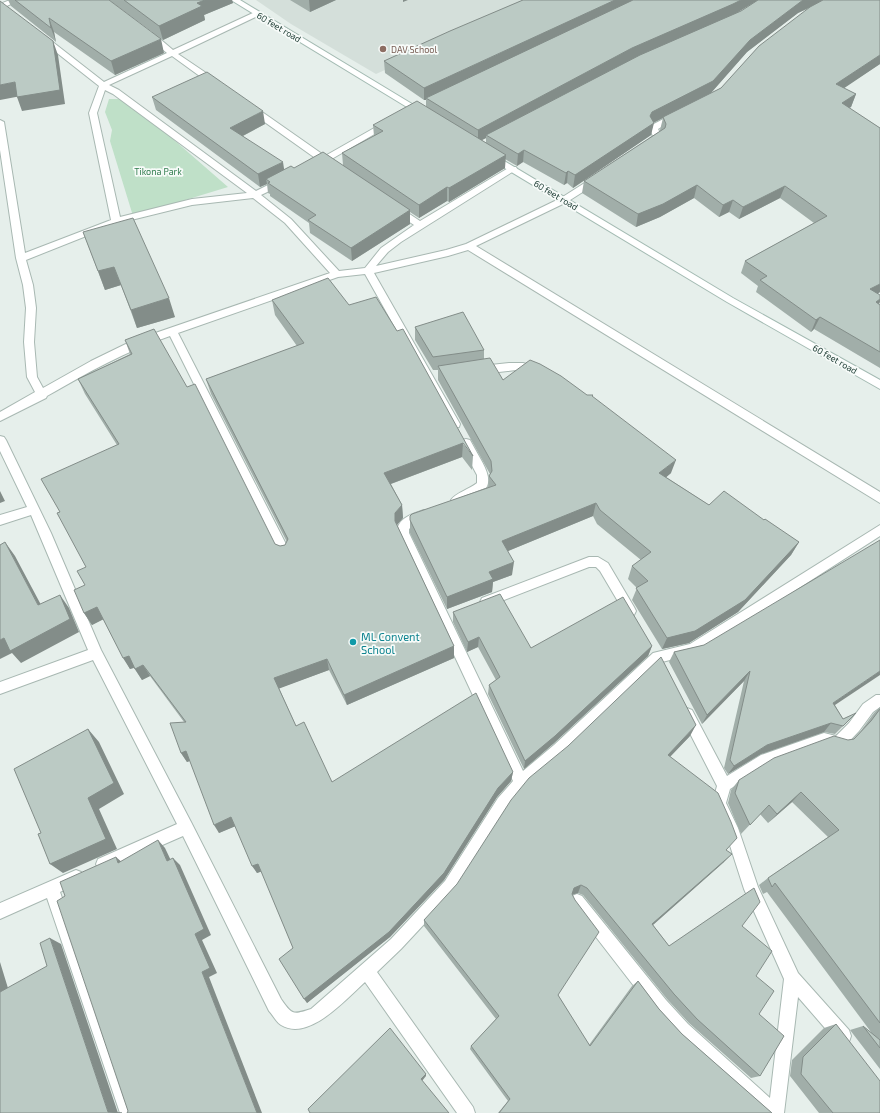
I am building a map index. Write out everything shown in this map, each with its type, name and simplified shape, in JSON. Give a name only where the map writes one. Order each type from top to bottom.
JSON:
[{"type":"street","points":[[2,7],[16,0]]},
{"type":"street","name":"60 feet road","points":[[235,0],[429,117]]},
{"type":"street","points":[[116,222],[93,113],[103,85],[258,14]]},
{"type":"street","points":[[142,28],[172,53],[223,89]]},
{"type":"street","points":[[37,34],[103,85],[128,101],[288,221],[337,274]]},
{"type":"street","points":[[242,102],[337,169]]},
{"type":"street","points":[[640,150],[658,137],[653,128],[682,114]]},
{"type":"street","points":[[310,167],[396,120]]},
{"type":"street","points":[[0,122],[21,258],[28,285],[31,308],[29,342],[30,366],[32,377],[42,395]]},
{"type":"street","name":"60 feet road","points":[[482,150],[730,300],[880,385]]},
{"type":"street","points":[[368,271],[379,254],[390,244],[513,169]]},
{"type":"street","points":[[0,417],[136,344],[337,274],[368,271],[448,253],[469,246],[564,200],[604,174]]},
{"type":"street","points":[[21,258],[116,222],[192,202],[255,195],[289,177]]},
{"type":"street","points":[[388,203],[420,225]]},
{"type":"street","points":[[469,246],[880,498]]},
{"type":"street","points":[[368,271],[433,376],[483,475],[483,486],[472,493],[408,522],[402,527],[403,533],[521,782]]},
{"type":"street","points":[[172,331],[284,552]]},
{"type":"street","points":[[467,372],[513,367],[531,369],[545,375]]},
{"type":"street","points":[[0,440],[32,510],[45,533],[96,653],[186,827],[275,1005],[285,1019],[296,1022],[316,1015],[396,944],[450,886],[503,802],[521,782],[559,750],[656,653],[693,649],[880,530]]},
{"type":"street","points":[[0,520],[32,510]]},
{"type":"street","points":[[473,607],[589,562],[598,562],[604,567],[637,622]]},
{"type":"street","points":[[444,618],[458,612]]},
{"type":"street","points":[[0,688],[96,653]]},
{"type":"street","points":[[656,653],[665,670]]},
{"type":"street","points":[[724,785],[761,762],[824,739],[838,743],[854,727],[868,708],[873,706],[876,701],[880,702]]},
{"type":"street","points":[[682,704],[724,785],[719,804],[731,828],[751,889],[792,979],[832,1022],[851,1047]]},
{"type":"street","points":[[0,911],[186,827]]},
{"type":"street","points":[[51,888],[128,1113]]},
{"type":"street","points":[[577,901],[660,1006],[682,1030],[775,1113]]},
{"type":"street","points":[[366,970],[467,1113]]},
{"type":"street","points":[[775,1113],[792,979]]},
{"type":"shaded area","name":"DAV School","points":[[256,0],[540,0],[376,74],[291,24]]},
{"type":"green space","name":"Tikona Park","points":[[109,99],[127,99],[228,187],[133,216],[110,141],[112,130],[105,112]]},
{"type":"building","points":[[15,0],[109,0],[161,39],[111,61],[49,18],[51,28]]},
{"type":"building","points":[[124,0],[205,0],[197,3],[202,6],[159,26]]},
{"type":"building","points":[[523,0],[615,0],[424,88],[384,61],[450,31]]},
{"type":"building","points":[[633,0],[741,0],[632,48],[478,130],[426,98]]},
{"type":"building","points":[[758,0],[803,0],[750,40],[713,81],[652,112],[650,116],[654,123],[575,175],[568,171],[566,173],[524,150],[518,154],[486,135],[640,55],[741,11]]},
{"type":"building","points":[[823,0],[880,0],[880,55],[836,84],[856,94],[842,103],[880,128],[880,284],[870,289],[880,295],[880,299],[876,302],[880,305],[880,352],[820,317],[816,320],[760,280],[767,276],[745,261],[827,216],[785,186],[743,207],[733,200],[723,205],[697,185],[663,204],[638,214],[584,181],[665,128],[666,124],[663,117],[721,88],[759,46],[810,7]]},
{"type":"building","points":[[0,1],[53,41],[60,90],[17,97],[15,82],[0,85]]},
{"type":"building","points":[[207,72],[263,111],[230,128],[283,162],[258,174],[152,97]]},
{"type":"building","points":[[417,101],[506,155],[449,188],[447,187],[419,205],[342,153],[383,131],[373,125]]},
{"type":"building","points":[[323,152],[410,210],[351,248],[308,220],[316,215],[268,183],[270,182],[266,179],[291,166],[294,168]]},
{"type":"building","points":[[133,218],[169,298],[131,310],[114,267],[98,271],[83,232]]},
{"type":"building","points":[[328,278],[349,305],[376,297],[397,331],[403,329],[473,456],[463,443],[384,473],[402,505],[395,513],[395,521],[454,646],[344,695],[327,659],[274,678],[296,726],[304,722],[332,782],[476,693],[513,772],[498,788],[444,873],[389,932],[304,999],[279,959],[293,948],[258,864],[252,866],[231,817],[214,825],[186,751],[181,753],[170,723],[186,722],[143,665],[135,669],[129,656],[123,658],[97,607],[84,613],[74,590],[85,585],[77,571],[86,567],[57,513],[60,512],[41,479],[119,444],[78,379],[132,354],[125,340],[154,329],[187,387],[195,384],[275,544],[280,546],[285,545],[288,539],[206,379],[304,343],[272,300]]},
{"type":"building","points":[[463,312],[484,350],[433,357],[415,327]]},
{"type":"building","points":[[490,358],[503,380],[530,360],[561,376],[587,395],[593,395],[592,396],[676,460],[659,473],[709,505],[724,491],[764,520],[765,519],[799,542],[745,600],[695,631],[667,638],[636,588],[648,581],[632,566],[651,552],[600,510],[596,503],[502,541],[514,562],[489,572],[493,579],[447,597],[410,520],[410,516],[412,514],[496,485],[489,476],[492,471],[491,461],[438,366]]},
{"type":"building","points":[[880,540],[880,671],[833,703],[843,719],[856,713],[843,726],[831,723],[767,745],[734,766],[730,760],[750,671],[707,715],[674,652],[704,645]]},
{"type":"building","points":[[5,542],[38,605],[60,595],[70,619],[10,651],[4,638],[0,640],[0,545]]},
{"type":"building","points":[[500,594],[531,648],[623,597],[652,646],[555,736],[525,761],[489,685],[500,677],[479,637],[468,642],[453,612]]},
{"type":"building","points":[[661,657],[696,725],[668,755],[718,793],[737,838],[726,850],[732,854],[652,924],[669,946],[754,888],[760,902],[742,926],[772,951],[756,976],[774,991],[759,1014],[784,1036],[760,1076],[697,1019],[674,994],[587,888],[581,885],[574,888],[572,894],[599,932],[558,995],[590,1046],[638,981],[659,1009],[682,1034],[772,1113],[499,1113],[510,1099],[471,1046],[499,1016],[424,920],[457,884],[511,800],[529,778],[568,746]]},
{"type":"building","points":[[880,709],[880,1023],[775,883],[772,887],[768,878],[839,830],[801,792],[777,814],[769,805],[750,825],[735,793],[739,780],[774,758],[834,736],[848,740],[854,739]]},
{"type":"building","points":[[88,729],[114,783],[88,798],[106,839],[50,864],[38,834],[41,833],[14,769]]},
{"type":"building","points":[[158,840],[167,861],[173,858],[204,929],[195,934],[210,968],[202,972],[257,1113],[127,1113],[128,1111],[57,901],[65,896],[60,882],[116,857],[118,863]]},
{"type":"building","points":[[50,938],[108,1112],[122,1113],[0,1113],[0,992],[47,966],[40,943]]},
{"type":"building","points":[[836,1024],[880,1081],[880,1113],[833,1113],[801,1074],[803,1057]]},
{"type":"building","points":[[863,1026],[880,1040],[880,1048]]},
{"type":"building","points":[[390,1028],[426,1074],[421,1079],[449,1113],[310,1113],[308,1109]]},
{"type":"place","name":"DAV School","points":[[383,49]]},
{"type":"place","name":"ML Convent School","points":[[353,642]]}]
